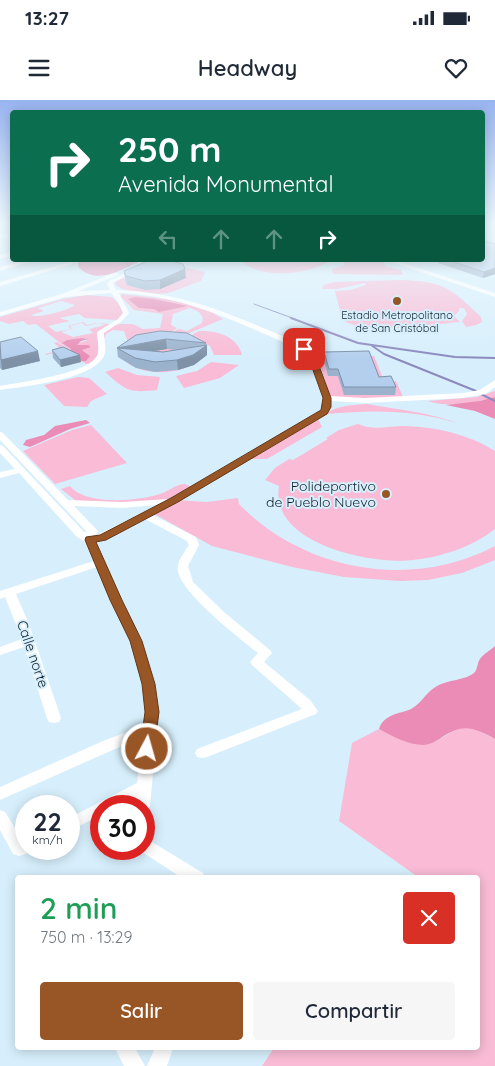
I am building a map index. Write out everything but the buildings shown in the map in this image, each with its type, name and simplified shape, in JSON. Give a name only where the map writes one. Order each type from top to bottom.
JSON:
[{"type":"street","points":[[0,284],[48,270]]},
{"type":"street","points":[[0,314],[64,295],[127,270]]},
{"type":"street","points":[[0,388],[77,372],[96,362],[101,354],[101,332],[120,320],[126,313],[125,308],[110,284],[116,278],[136,270]]},
{"type":"street","points":[[420,270],[495,294]]},
{"type":"street","points":[[425,270],[495,294]]},
{"type":"street","points":[[0,448],[80,534],[89,539],[102,538],[174,500],[323,412],[327,402],[312,355],[298,345],[190,302],[164,296],[113,291],[64,295]]},
{"type":"street","points":[[327,402],[342,404],[484,393],[495,382]]},
{"type":"street","points":[[0,435],[93,532],[89,539]]},
{"type":"street","points":[[0,475],[20,470]]},
{"type":"street","points":[[53,503],[143,504],[174,500]]},
{"type":"street","points":[[145,515],[192,539],[194,546],[183,566],[188,584],[221,616],[266,653],[256,662],[305,703],[311,711],[202,753]]},
{"type":"street","points":[[89,539],[136,641],[152,700],[144,795]]},
{"type":"street","points":[[4,593],[99,562]]},
{"type":"street","name":"Calle norte","points":[[4,593],[24,624],[54,718]]},
{"type":"street","points":[[0,651],[29,641]]},
{"type":"street","points":[[0,794],[108,745],[149,730]]},
{"type":"street","points":[[126,795],[144,786]]},
{"type":"street","points":[[0,816],[15,842]]},
{"type":"street","points":[[155,852],[192,875]]},
{"type":"street","points":[[125,1050],[135,1066]]},
{"type":"street","points":[[157,1066],[163,1050]]},
{"type":"shaded area","points":[[82,270],[121,270],[102,276],[86,273]]},
{"type":"shaded area","points":[[141,270],[197,270],[205,272],[201,281],[168,293],[147,294],[132,292],[115,284],[117,280]]},
{"type":"shaded area","points":[[259,270],[307,270],[291,273],[269,273]]},
{"type":"shaded area","points":[[332,270],[401,270],[403,275],[333,274]]},
{"type":"shaded area","name":"Estadio Metropolitano de San Cristóbal","points":[[400,280],[427,282],[445,288],[471,307],[481,317],[482,322],[466,327],[462,321],[467,314],[464,308],[459,308],[459,311],[454,316],[460,322],[398,328],[365,327],[342,319],[335,291],[350,290],[366,285],[365,283],[337,289],[322,289],[324,285],[334,282]]},
{"type":"shaded area","points":[[122,294],[174,300],[200,307],[223,319],[187,334],[200,360],[183,369],[173,371],[152,372],[142,370],[125,361],[129,345],[124,331],[113,330],[106,334],[104,339],[101,332],[114,325],[121,324],[133,324],[143,329],[160,328],[163,314],[134,310],[120,296]],"holes":[[[190,308],[199,312],[203,318],[202,323],[187,331],[179,329],[169,334],[177,328],[171,325],[173,314]]]},
{"type":"shaded area","points":[[86,295],[112,297],[122,307],[124,313],[118,320],[85,318],[79,314],[59,318],[70,321],[48,326],[56,332],[71,329],[68,326],[83,322],[87,325],[97,323],[86,326],[82,323],[70,326],[72,329],[61,332],[73,337],[93,333],[89,329],[105,325],[99,323],[111,324],[101,330],[98,355],[89,365],[60,351],[46,355],[62,350],[54,343],[57,342],[69,350],[36,324],[28,325],[23,321],[9,324],[0,321],[0,317],[63,299]],"holes":[[[61,301],[75,305],[40,316],[31,315],[44,311],[38,308]],[[86,338],[88,340],[76,344],[78,346],[90,346],[82,350],[89,355],[88,359],[70,353],[71,349],[63,344],[67,340]]]},
{"type":"shaded area","points":[[135,297],[188,306],[159,312],[154,309],[139,308],[128,299]]},
{"type":"shaded area","points":[[199,331],[219,333],[231,339],[240,348],[242,355],[214,355],[210,346],[192,337],[193,334]]},
{"type":"shaded area","points":[[89,339],[81,341],[77,345],[88,345],[91,347],[82,350],[90,356],[86,361],[82,361],[69,354],[71,349],[62,343],[67,340]]},
{"type":"shaded area","points":[[374,356],[384,381],[396,381],[404,399],[344,400],[329,396],[316,357]]},
{"type":"shaded area","points":[[211,362],[239,365],[220,378],[184,388],[176,376],[197,371]]},
{"type":"shaded area","points":[[118,368],[137,375],[160,377],[157,390],[134,391],[123,387],[105,372]]},
{"type":"shaded area","points":[[78,377],[89,378],[107,394],[91,401],[87,407],[64,406],[44,385]]},
{"type":"shaded area","points":[[495,391],[495,397],[471,403],[444,404],[428,401],[477,397]]},
{"type":"shaded area","points":[[495,397],[495,419],[475,411],[446,405],[480,401]]},
{"type":"shaded area","points":[[367,404],[425,414],[460,424],[409,413],[361,412],[326,414],[340,407]]},
{"type":"shaded area","points":[[318,419],[322,427],[267,459],[249,459]]},
{"type":"shaded area","points":[[86,420],[90,423],[70,429],[30,447],[23,445],[26,440],[44,435],[55,426]]},
{"type":"shaded area","name":"Polideportivo de Pueblo Nuevo","points":[[358,424],[375,428],[405,426],[452,432],[474,440],[495,451],[495,529],[477,541],[456,550],[413,560],[395,561],[350,554],[327,547],[306,536],[290,523],[280,506],[279,486],[265,480],[275,468],[289,459],[293,460],[328,439],[326,438],[339,430]]},
{"type":"shaded area","points":[[91,425],[127,463],[55,484],[23,451],[72,430]]},
{"type":"shaded area","points":[[185,484],[194,488],[175,500],[207,502],[238,498],[239,504],[266,527],[295,545],[327,559],[361,567],[395,570],[429,568],[463,560],[495,546],[495,560],[462,573],[428,580],[400,581],[344,577],[292,567],[212,546],[151,512],[172,501],[143,504],[80,504],[61,489],[70,486],[88,497],[126,500],[160,494]]},
{"type":"shaded area","points":[[495,646],[495,739],[468,728],[456,730],[430,744],[417,745],[400,740],[379,729],[388,717],[411,709],[437,686],[474,673],[481,657]]},
{"type":"shaded area","points":[[462,727],[473,728],[495,739],[495,1066],[262,1066],[273,1050],[480,1050],[480,875],[415,875],[339,821],[352,743],[379,729],[406,742],[427,744],[438,740]]},
{"type":"waterway","points":[[254,304],[295,319]]},
{"type":"waterway","points":[[291,318],[358,343],[455,357],[495,358]]},
{"type":"waterway","points":[[371,345],[384,354],[476,391]]},
{"type":"waterway","points":[[481,394],[495,401]]},
{"type":"place","name":"Estadio Metropolitano de San Cristóbal","points":[[397,301]]},
{"type":"place","name":"Polideportivo de Pueblo Nuevo","points":[[386,494]]},
{"type":"route","points":[[147,749],[152,712],[149,684],[136,641],[90,540],[102,538],[174,500],[324,412],[327,407],[327,398],[312,355],[304,349]]}]
